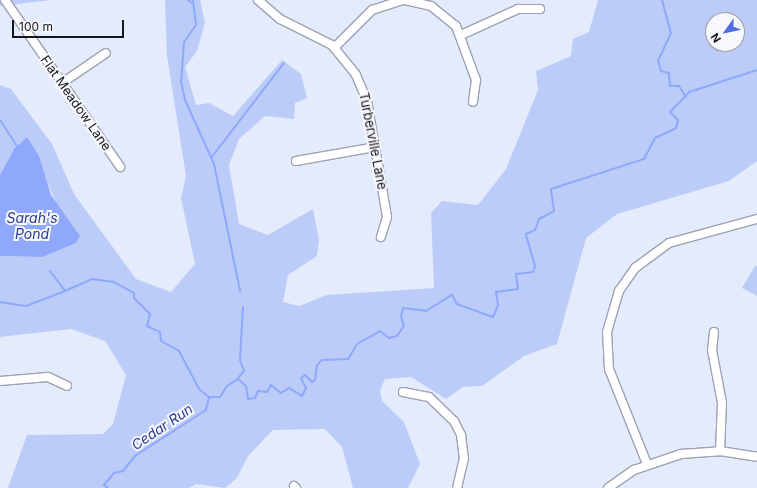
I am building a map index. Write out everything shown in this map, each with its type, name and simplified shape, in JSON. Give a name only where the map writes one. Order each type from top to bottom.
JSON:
[{"type":"street","name":"Flat Meadow Lane","points":[[5,0],[120,167]]},
{"type":"street","name":"Turberville Lane","points":[[258,0],[280,19],[334,48],[362,86],[375,146],[387,217],[381,237]]},
{"type":"street","points":[[334,48],[372,10],[403,0],[423,2],[441,11],[461,35],[476,80],[473,102]]},
{"type":"street","points":[[461,35],[518,9],[540,9]]},
{"type":"street","points":[[62,83],[106,53]]},
{"type":"street","points":[[296,161],[375,146]]},
{"type":"street","points":[[648,464],[612,380],[606,353],[609,317],[619,291],[640,263],[669,243],[757,219]]},
{"type":"street","points":[[714,332],[712,350],[722,403],[720,451]]},
{"type":"street","points":[[0,381],[48,377],[66,386]]},
{"type":"street","points":[[402,392],[429,397],[454,421],[461,435],[464,458],[457,488]]},
{"type":"street","points":[[608,488],[648,464],[681,454],[720,451],[757,457]]},
{"type":"shaded area","points":[[0,0],[51,0],[0,6]]},
{"type":"shaded area","points":[[165,0],[200,0],[205,22],[197,51],[185,67],[196,105],[209,103],[233,116],[282,60],[301,74],[307,98],[295,103],[294,119],[265,116],[239,139],[229,165],[239,224],[268,235],[313,209],[319,240],[317,256],[288,275],[283,302],[299,306],[327,295],[434,288],[431,213],[442,201],[478,205],[506,169],[538,90],[536,71],[571,56],[573,39],[589,32],[598,0],[757,0],[757,161],[729,181],[617,214],[586,238],[557,344],[524,356],[482,386],[463,387],[446,399],[411,377],[385,379],[380,390],[382,401],[404,422],[420,464],[408,488],[353,488],[342,447],[325,429],[273,430],[248,456],[237,478],[225,488],[196,484],[189,488],[8,488],[27,435],[103,434],[113,424],[126,375],[105,341],[71,329],[0,337],[0,256],[42,257],[77,231],[60,211],[45,178],[14,149],[0,175],[0,85],[11,89],[52,144],[74,194],[136,279],[171,292],[195,264],[181,198],[186,176],[167,56]]},
{"type":"shaded area","points":[[755,266],[757,266],[757,296],[742,288]]},
{"type":"water","name":"Sarah's Pond","points":[[27,137],[39,156],[51,195],[80,236],[76,243],[42,257],[0,256],[0,175],[14,149]]},
{"type":"waterway","points":[[188,0],[193,4]]},
{"type":"waterway","points":[[193,0],[196,25],[184,42],[181,81],[185,100],[214,164],[240,291]]},
{"type":"waterway","points":[[662,0],[671,33],[658,61],[661,71],[669,73],[670,86],[679,86],[686,97]]},
{"type":"waterway","points":[[211,158],[284,63]]},
{"type":"waterway","points":[[209,397],[220,397],[227,386],[238,379],[246,386],[248,399],[255,398],[258,391],[267,392],[271,385],[281,393],[289,388],[302,396],[306,388],[301,378],[305,375],[312,382],[315,380],[317,365],[322,360],[348,359],[357,344],[380,331],[389,338],[397,336],[404,326],[401,317],[403,308],[426,311],[452,295],[457,304],[493,317],[498,305],[496,292],[518,289],[516,274],[533,272],[535,266],[526,234],[535,230],[539,219],[554,211],[551,189],[644,159],[655,138],[676,128],[678,120],[670,112],[689,92],[757,70]]},
{"type":"waterway","points":[[0,120],[17,146]]},
{"type":"waterway","name":"Cedar Run","points":[[50,271],[65,291],[92,279],[114,282],[134,293],[134,298],[150,314],[147,326],[160,332],[161,341],[179,351],[199,389],[209,397],[206,410],[135,456],[123,471],[114,473],[104,485],[108,488]]},
{"type":"waterway","points":[[0,302],[26,306],[65,291]]},
{"type":"waterway","points":[[238,378],[244,371],[240,360],[243,307]]}]
